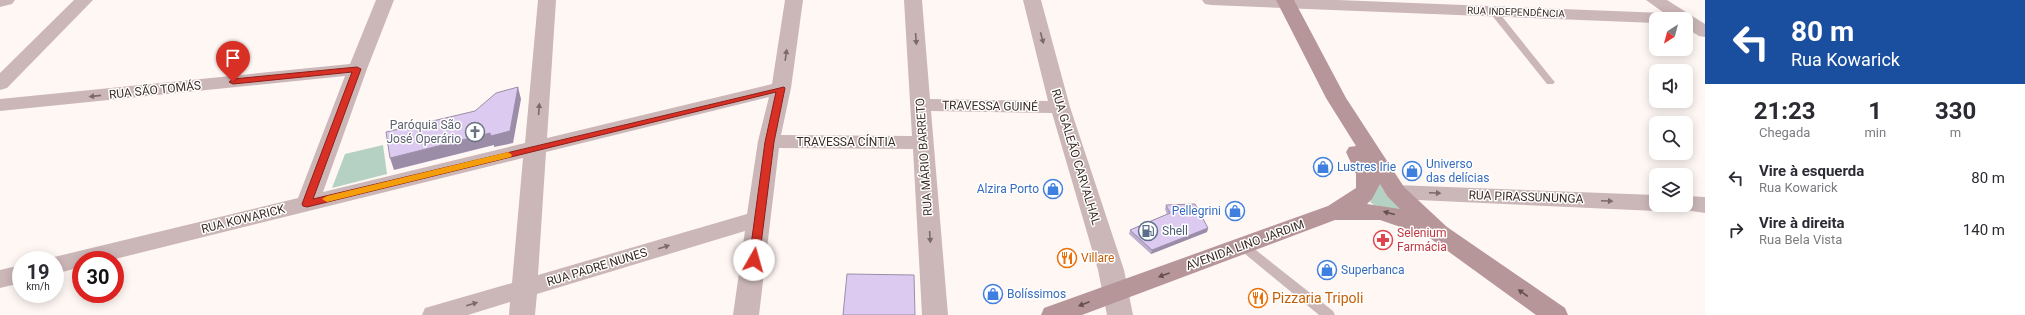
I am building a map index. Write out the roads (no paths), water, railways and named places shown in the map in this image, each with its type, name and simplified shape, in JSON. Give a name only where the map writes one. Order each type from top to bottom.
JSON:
[{"type":"main road","points":[[1285,1],[1336,98],[1396,192],[1438,233],[1554,315]]},
{"type":"main road","points":[[1332,213],[1361,196],[1367,189],[1369,182],[1368,175],[1353,145],[1336,98]]},
{"type":"main road","name":"AVENIDA LINO JARDIM","points":[[1054,315],[1117,304],[1243,246],[1332,213],[1362,210],[1381,211],[1402,217],[1438,233]]},
{"type":"street","points":[[0,2],[6,0]]},
{"type":"street","points":[[0,84],[84,0]]},
{"type":"street","points":[[307,204],[357,69],[385,0]]},
{"type":"street","points":[[522,315],[547,0]]},
{"type":"street","points":[[746,315],[769,142],[781,88],[794,0]]},
{"type":"street","name":"RUA MÁRIO BARRETO","points":[[913,0],[935,315]]},
{"type":"street","name":"RUA GALEÃO CARVALHAL","points":[[1032,0],[1060,107],[1111,270],[1117,304]]},
{"type":"street","name":"RUA INDEPENDÊNCIA","points":[[1211,0],[1285,1],[1649,18]]},
{"type":"street","points":[[1655,0],[1673,12]]},
{"type":"street","name":"RUA INDEPENDÊNCIA","points":[[1693,18],[1705,17]]},
{"type":"street","points":[[1693,25],[1705,32]]},
{"type":"street","name":"RUA SÃO TOMÁS","points":[[0,105],[357,69]]},
{"type":"street","name":"RUA KOWARICK","points":[[64,263],[781,88]]},
{"type":"street","name":"TRAVESSA GUINÉ","points":[[920,105],[1060,107]]},
{"type":"street","name":"TRAVESSA CÍNTIA","points":[[769,142],[923,143]]},
{"type":"street","name":"RUA PIRASSUNUNGA","points":[[1396,192],[1649,203]]},
{"type":"street","points":[[1693,204],[1705,205]]},
{"type":"street","name":"RUA PADRE NUNES","points":[[435,315],[759,219]]},
{"type":"street","points":[[0,279],[12,276]]},
{"type":"lane","points":[[1493,11],[1550,82]]},
{"type":"lane","points":[[1243,246],[1328,315]]},
{"type":"place","name":"Paróquia São José Operário","points":[[475,132]]},
{"type":"place","name":"Lustres Irie","points":[[1323,167]]},
{"type":"place","name":"Universo das delícias","points":[[1412,171]]},
{"type":"place","name":"Alzira Porto","points":[[1053,189]]},
{"type":"place","name":"Pellegrini","points":[[1235,211]]},
{"type":"place","name":"Shell","points":[[1148,231]]},
{"type":"place","name":"Selenium Farmácia","points":[[1383,240]]},
{"type":"place","name":"Villare","points":[[1067,258]]},
{"type":"place","name":"Superbanca","points":[[1327,270]]},
{"type":"place","name":"Bolíssimos","points":[[993,294]]},
{"type":"place","name":"Pizzaria Tripoli","points":[[1258,298]]}]
